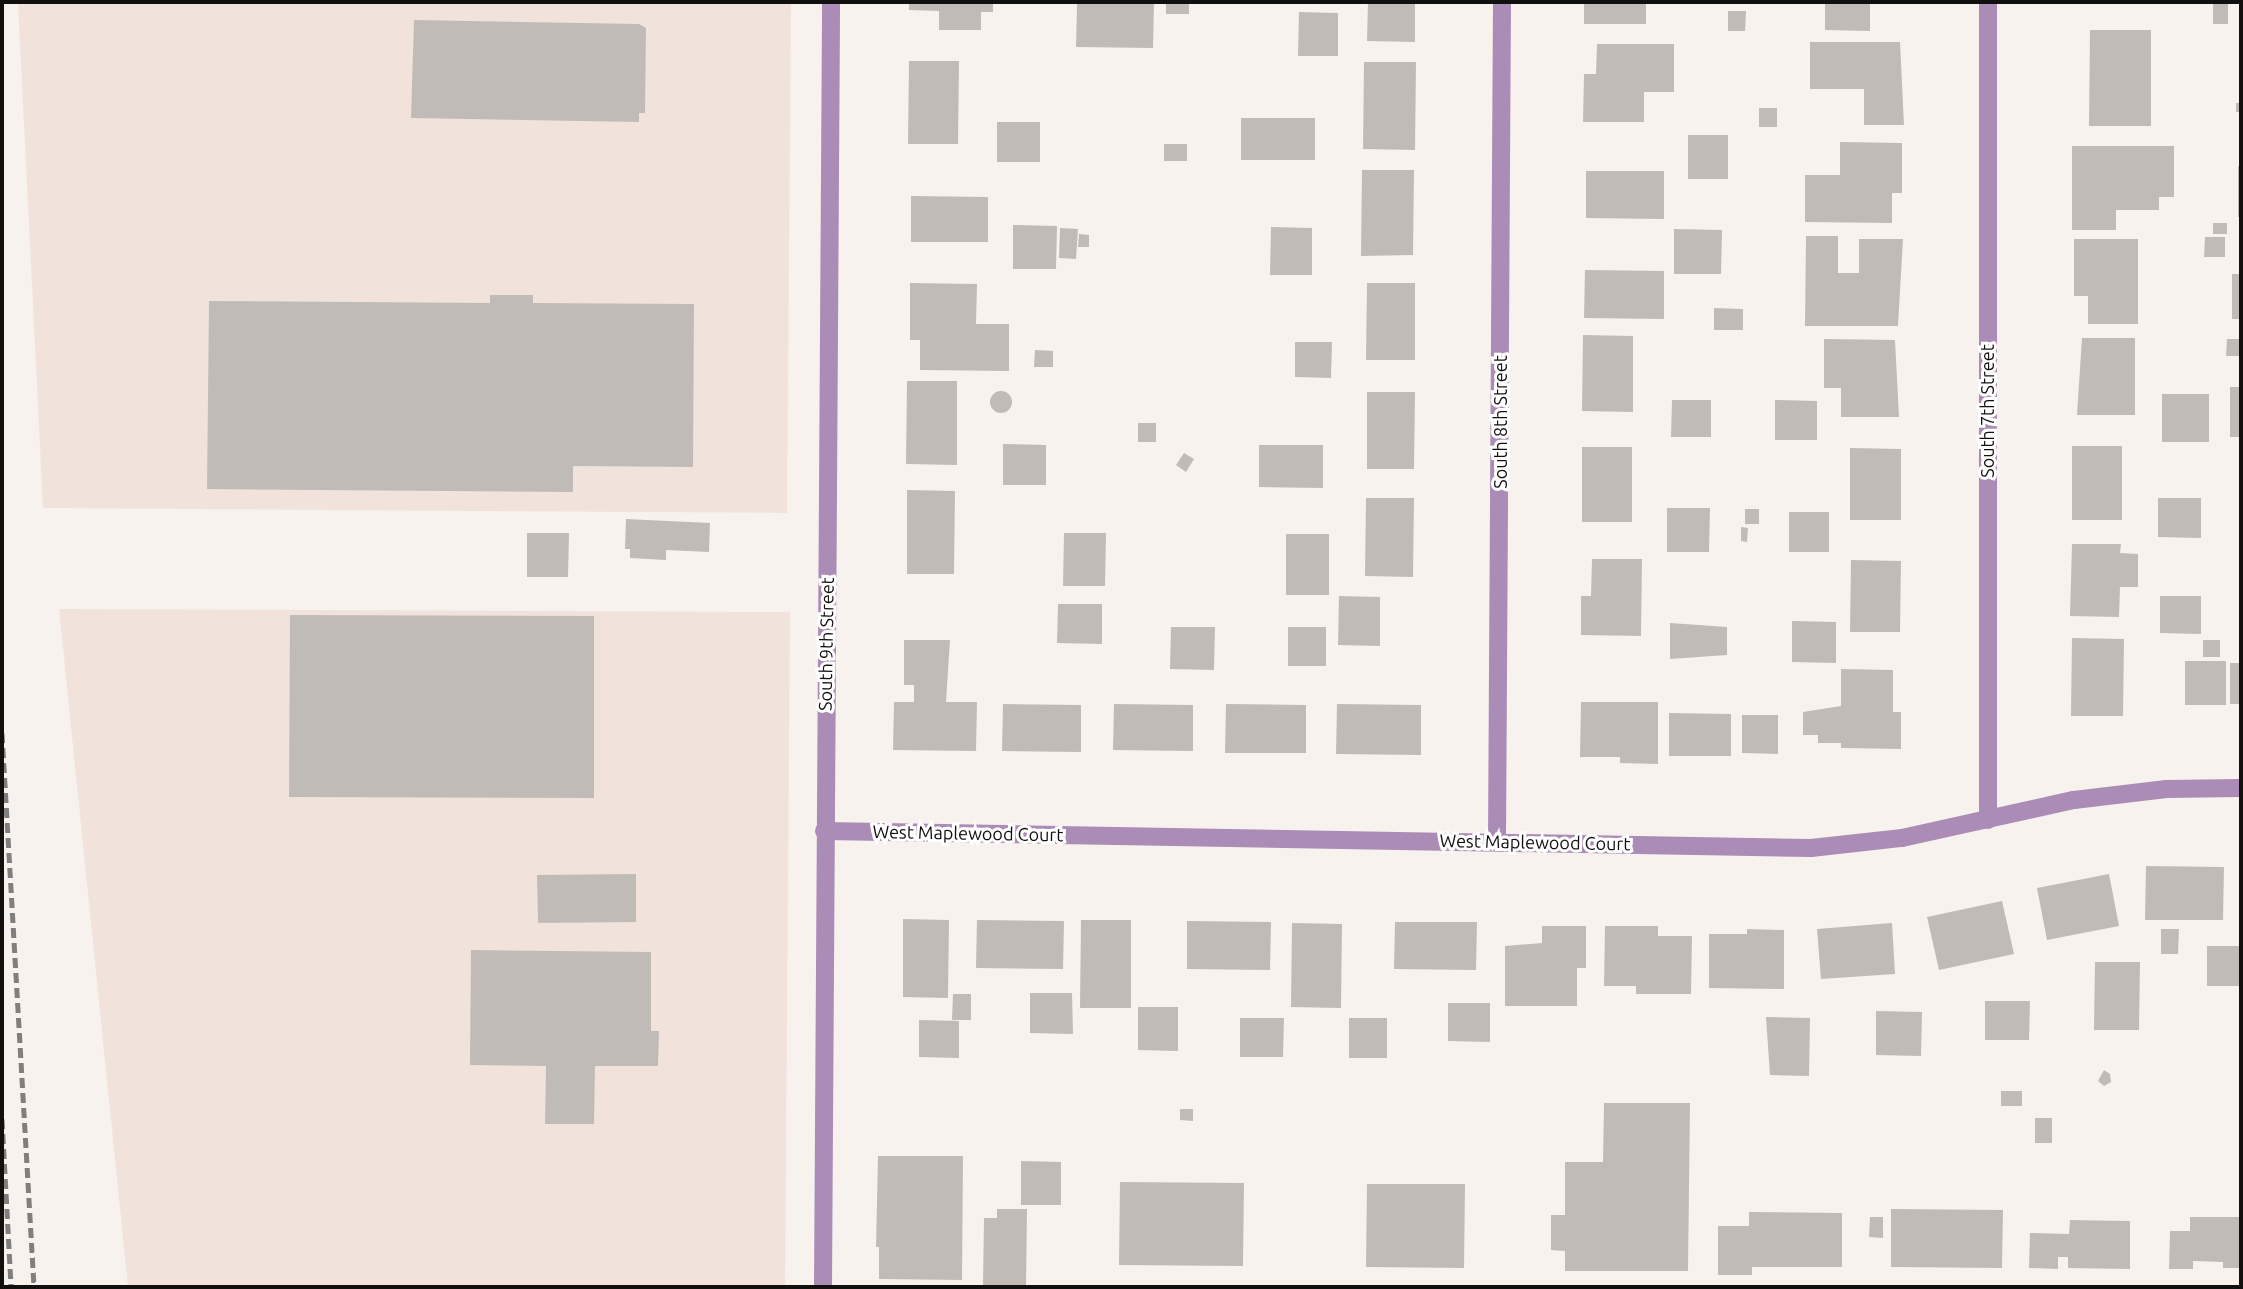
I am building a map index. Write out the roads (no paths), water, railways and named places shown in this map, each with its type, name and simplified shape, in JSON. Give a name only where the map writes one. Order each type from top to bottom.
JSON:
[{"type":"street","name":"South 9th Street","points":[[823,1287],[831,2]]},
{"type":"street","name":"South 8th Street","points":[[1497,841],[1502,2]]},
{"type":"street","name":"South 7th Street","points":[[1988,2],[1988,820]]},
{"type":"street","name":"West Maplewood Court","points":[[824,831],[1811,848],[1902,838],[2074,800],[2166,789],[2241,788]]},
{"type":"railway","points":[[2,733],[34,1287]]},
{"type":"railway","points":[[2,1119],[11,1287]]}]
